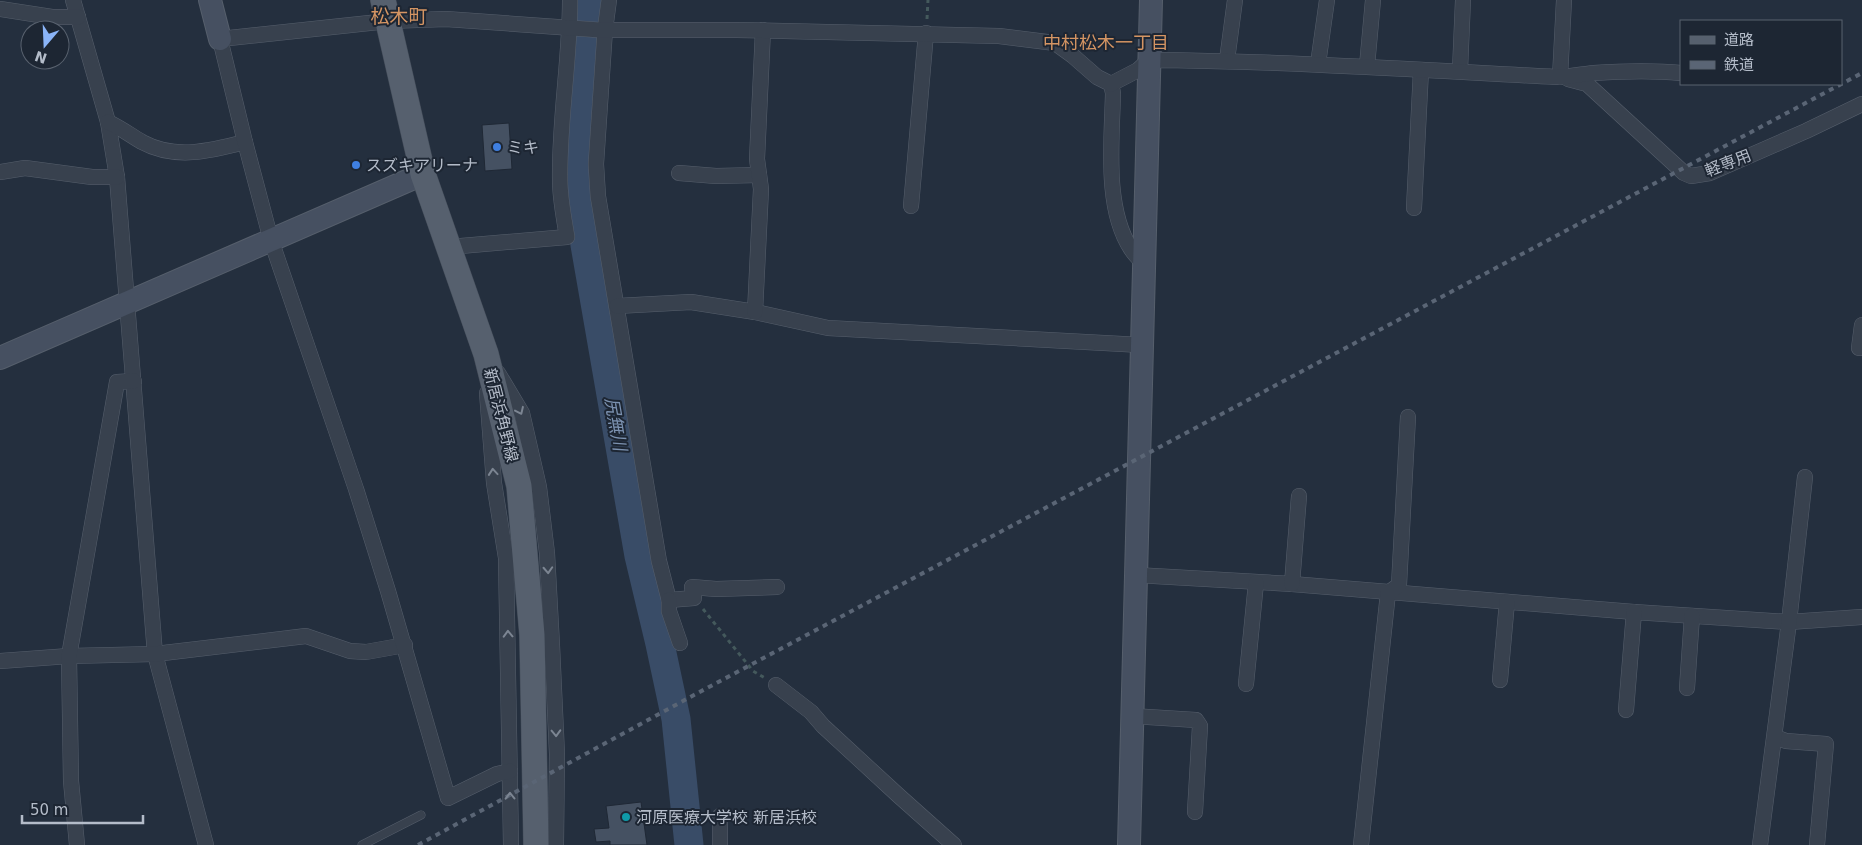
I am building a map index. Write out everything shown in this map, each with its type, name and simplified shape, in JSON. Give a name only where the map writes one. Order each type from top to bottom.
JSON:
[{"type":"main road","name":"新居浜角野線","points":[[385,10],[423,174],[486,354],[519,486],[532,635],[536,845]]},
{"type":"street","points":[[73,0],[108,122],[117,177],[155,654],[206,845]]},
{"type":"street","points":[[210,0],[244,142],[271,240],[356,489],[405,646],[448,798],[497,774],[510,771]]},
{"type":"street","points":[[449,248],[567,237],[560,182],[561,142],[573,28],[570,0]]},
{"type":"street","points":[[608,0],[602,30],[596,164],[598,196],[657,552],[669,600],[669,611],[680,643]]},
{"type":"street","points":[[1129,845],[1151,0]]},
{"type":"street","points":[[1228,60],[1235,0]]},
{"type":"street","points":[[1318,64],[1327,0]]},
{"type":"street","points":[[1367,66],[1373,0]]},
{"type":"street","points":[[1460,70],[1463,0]]},
{"type":"street","points":[[1560,77],[1564,0]]},
{"type":"street","points":[[0,9],[52,17],[78,17]]},
{"type":"street","points":[[220,39],[385,10],[446,20],[602,30],[926,33],[999,36],[1055,43],[1097,77],[1110,84],[1113,93],[1111,159],[1119,223],[1131,249],[1144,264]]},
{"type":"street","points":[[754,312],[761,189],[757,159],[763,30]]},
{"type":"street","points":[[911,206],[926,33]]},
{"type":"street","points":[[1110,84],[1138,70],[1149,60],[1228,60],[1421,70],[1460,70],[1560,77],[1648,70],[1680,73]]},
{"type":"street","points":[[1414,208],[1421,70]]},
{"type":"street","name":"軽専用","points":[[1560,77],[1587,84],[1684,173],[1691,176],[1710,173],[1862,104]]},
{"type":"street","points":[[108,122],[123,129],[142,142],[174,153],[206,152],[244,142]]},
{"type":"street","points":[[0,172],[25,168],[92,177],[117,177]]},
{"type":"street","points":[[679,173],[716,176],[759,176]]},
{"type":"street","points":[[0,358],[423,174]]},
{"type":"street","points":[[617,306],[691,302],[754,312],[828,328],[1141,345]]},
{"type":"street","points":[[1862,325],[1858,348],[1862,348]]},
{"type":"street","points":[[486,354],[488,418],[494,483],[506,558],[511,845]]},
{"type":"street","points":[[486,354],[522,412],[539,487],[547,553],[552,645],[557,754],[556,845]]},
{"type":"street","points":[[77,845],[71,781],[69,656],[117,382],[134,381]]},
{"type":"street","points":[[1361,845],[1388,593],[1399,585],[1408,417]]},
{"type":"street","points":[[1760,845],[1790,622],[1805,476]]},
{"type":"street","points":[[1292,584],[1299,496]]},
{"type":"street","points":[[1136,575],[1292,584],[1634,612],[1790,622],[1862,617]]},
{"type":"street","points":[[1246,684],[1256,583]]},
{"type":"street","points":[[669,600],[694,598],[692,587],[726,589],[777,587]]},
{"type":"street","points":[[1500,680],[1506,602]]},
{"type":"street","points":[[1626,710],[1634,612]]},
{"type":"street","points":[[1687,688],[1692,616]]},
{"type":"street","points":[[0,661],[69,656],[155,654],[306,636],[350,651],[366,652],[405,646]]},
{"type":"street","points":[[776,685],[812,712],[823,726],[954,845]]},
{"type":"street","points":[[1132,716],[1196,720],[1200,726],[1195,812]]},
{"type":"street","points":[[1774,736],[1786,741],[1826,744],[1817,845]]},
{"type":"street","points":[[720,816],[720,845]]},
{"type":"lane","points":[[362,845],[421,815]]},
{"type":"path","points":[[694,598],[753,671],[776,685]]},
{"type":"building","name":"ミキ","points":[[509,123],[512,169],[485,171],[482,125]]},
{"type":"building","name":"河原医療大学校 新居浜校","points":[[641,802],[647,845],[610,845],[610,841],[596,842],[594,829],[609,828],[606,806]]},
{"type":"waterway","name":"尻無川","points":[[587,0],[577,177],[585,245],[639,556],[676,719],[689,845]]},
{"type":"railway","points":[[1842,84],[1862,73]]},
{"type":"railway","points":[[418,845],[694,695],[1839,85]]},
{"type":"place","name":"ミキ","points":[[497,147]]},
{"type":"place","name":"スズキアリーナ","points":[[356,165]]},
{"type":"place","name":"河原医療大学校 新居浜校","points":[[626,817]]},
{"type":"district","name":"松木町","points":[[399,16]]},
{"type":"district","name":"中村松木一丁目","points":[[1106,42]]}]
